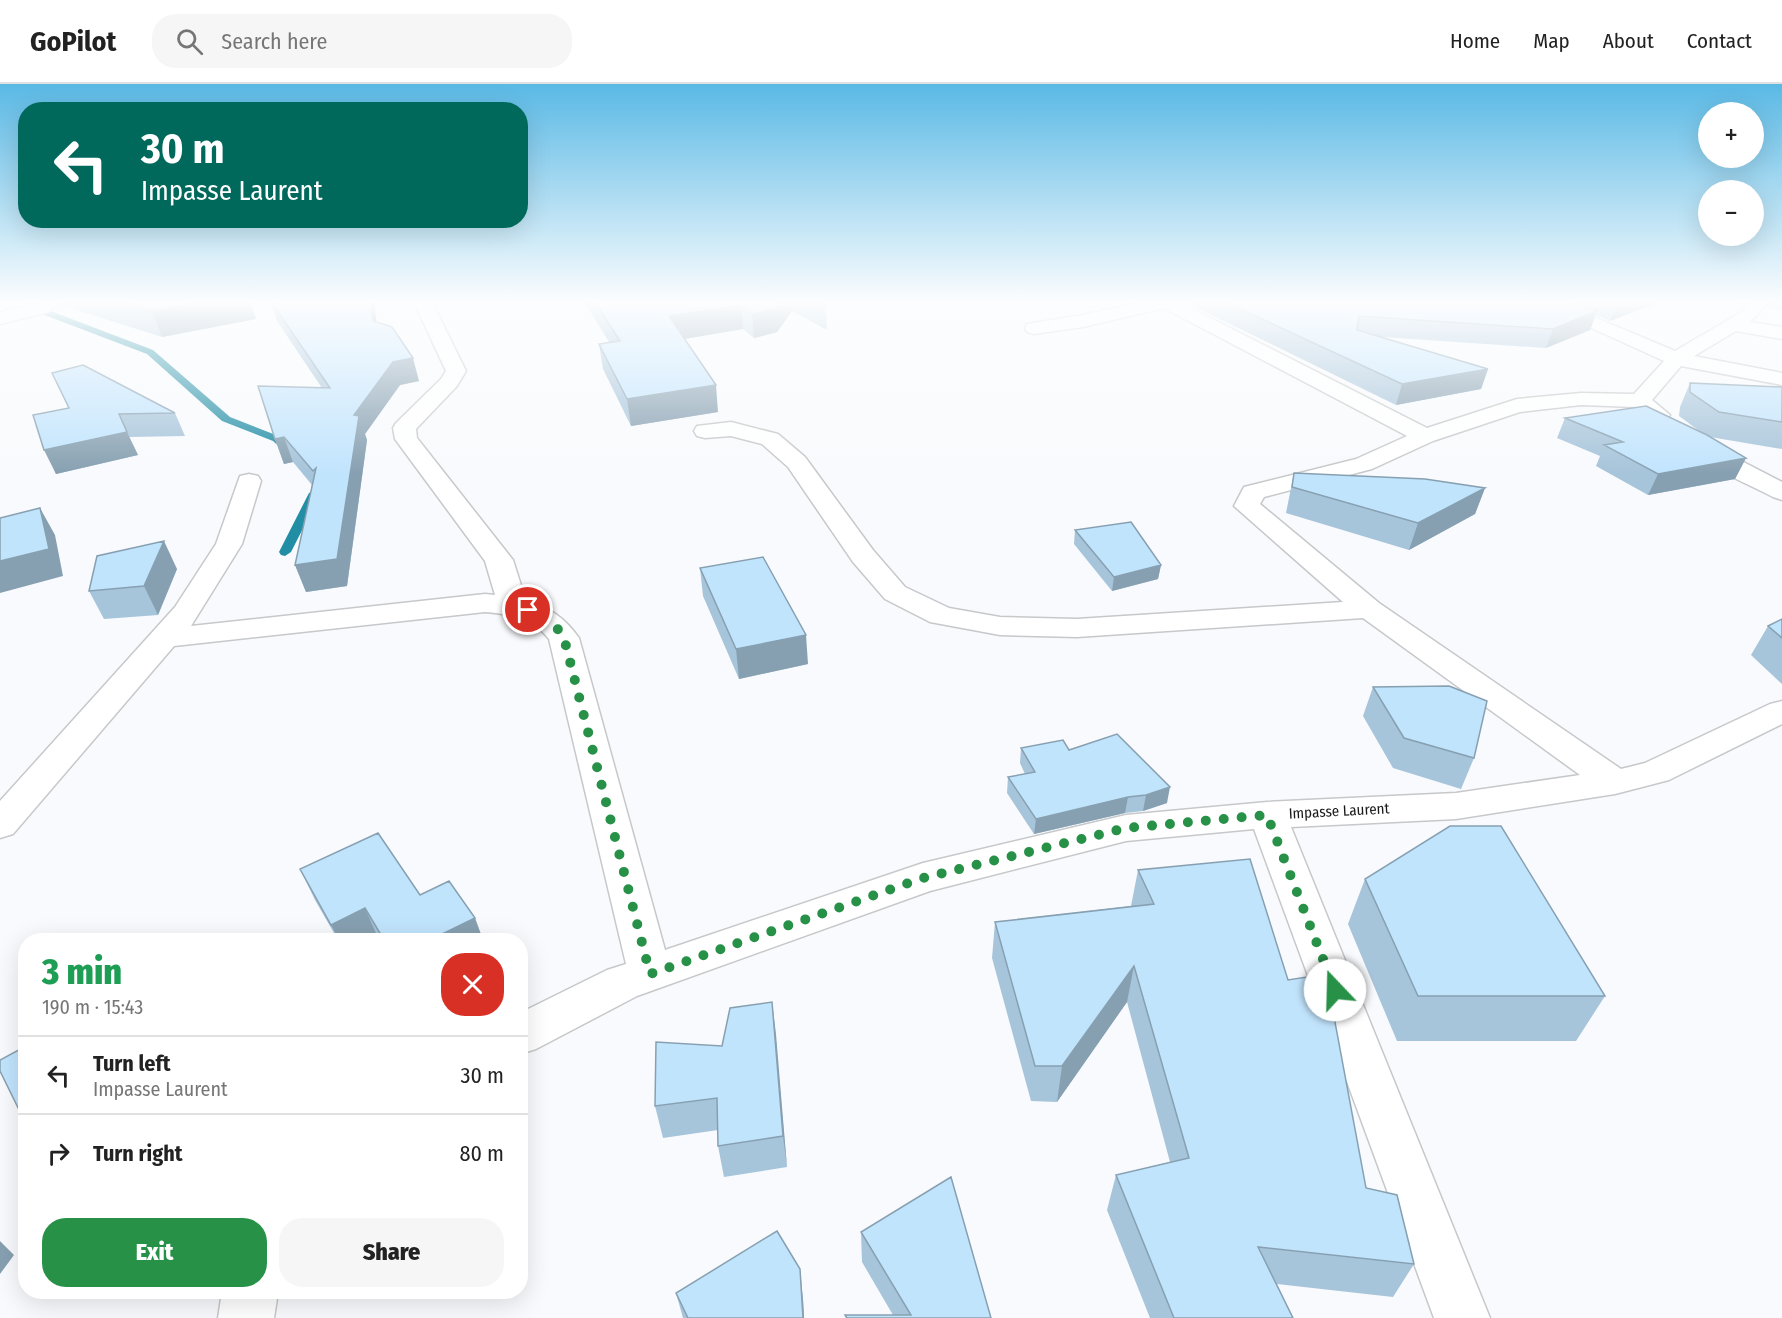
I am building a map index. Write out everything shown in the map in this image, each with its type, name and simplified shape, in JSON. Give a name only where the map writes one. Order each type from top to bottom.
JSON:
[{"type":"street","points":[[450,358],[456,371],[450,382],[404,428],[406,439],[499,560],[512,604]]},
{"type":"street","points":[[1273,358],[1425,436]]},
{"type":"street","points":[[1673,358],[1782,379]]},
{"type":"street","points":[[1640,401],[1676,359]]},
{"type":"street","points":[[1615,782],[1369,609],[1248,506],[1253,492],[1364,464],[1425,436],[1517,406],[1581,399],[1640,401],[1720,459],[1782,492]]},
{"type":"street","points":[[705,431],[731,429],[770,439],[797,462],[863,556],[895,593],[941,616],[1000,626],[1077,628],[1369,609]]},
{"type":"street","points":[[0,825],[187,612],[229,544],[249,481]]},
{"type":"street","points":[[165,638],[486,603],[512,604],[543,616],[557,627],[564,638],[650,974]]},
{"type":"street","name":"Impasse Laurent","points":[[528,1031],[622,983],[923,878],[1126,828],[1267,815],[1456,806],[1615,782],[1656,772],[1782,711]]},
{"type":"street","points":[[1267,815],[1462,1318]]},
{"type":"street","points":[[246,1318],[249,1299]]},
{"type":"building","points":[[309,358],[413,358],[393,362],[354,415],[359,416],[337,559],[295,565],[316,468],[313,471],[284,437],[275,439],[258,386],[330,388]]},
{"type":"building","points":[[606,358],[697,358],[716,385],[627,399]]},
{"type":"building","points":[[1345,358],[1450,358],[1488,369],[1402,384]]},
{"type":"building","points":[[83,365],[175,413],[119,414],[127,432],[44,450],[33,415],[69,408],[52,373]]},
{"type":"building","points":[[1690,383],[1782,387],[1782,422],[1719,412],[1690,392]]},
{"type":"building","points":[[1646,406],[1707,435],[1746,458],[1658,474],[1604,445],[1623,442],[1565,418]]},
{"type":"building","points":[[1294,473],[1425,479],[1485,488],[1418,523],[1292,487]]},
{"type":"building","points":[[40,508],[49,549],[0,561],[0,518]]},
{"type":"building","points":[[1131,522],[1161,565],[1114,577],[1075,530]]},
{"type":"building","points":[[164,541],[144,586],[89,591],[97,556]]},
{"type":"building","points":[[763,557],[806,635],[736,649],[700,568]]},
{"type":"building","points":[[1782,619],[1782,638],[1768,626]]},
{"type":"building","points":[[1449,686],[1487,701],[1474,758],[1404,738],[1373,687]]},
{"type":"building","points":[[1117,734],[1170,787],[1146,795],[1128,797],[1036,819],[1008,777],[1035,772],[1021,748],[1063,740],[1069,750]]},
{"type":"building","points":[[1450,826],[1501,826],[1605,996],[1418,996],[1365,879]]},
{"type":"building","points":[[378,833],[420,895],[449,881],[475,918],[444,933],[380,933],[365,908],[331,925],[300,869]]},
{"type":"building","points":[[1250,859],[1288,980],[1326,974],[1366,1188],[1397,1195],[1414,1264],[1258,1247],[1293,1318],[1174,1318],[1116,1175],[1189,1158],[1134,966],[1062,1066],[1035,1066],[995,922],[1154,904],[1138,870]]},
{"type":"building","points":[[772,1002],[783,1136],[718,1146],[717,1098],[655,1106],[656,1042],[722,1046],[730,1008]]},
{"type":"building","points":[[18,1050],[18,1108],[0,1071],[0,1060]]},
{"type":"building","points":[[951,1177],[991,1318],[847,1318],[845,1315],[911,1315],[861,1232]]},
{"type":"building","points":[[777,1231],[800,1269],[803,1318],[688,1318],[676,1293]]},
{"type":"waterway","points":[[156,358],[226,419],[277,439],[289,450]]},
{"type":"waterway","points":[[285,552],[315,493]]},
{"type":"route","points":[[528,610],[543,616],[557,627],[564,638],[650,974],[923,878],[1126,828],[1267,815],[1335,990]]}]
